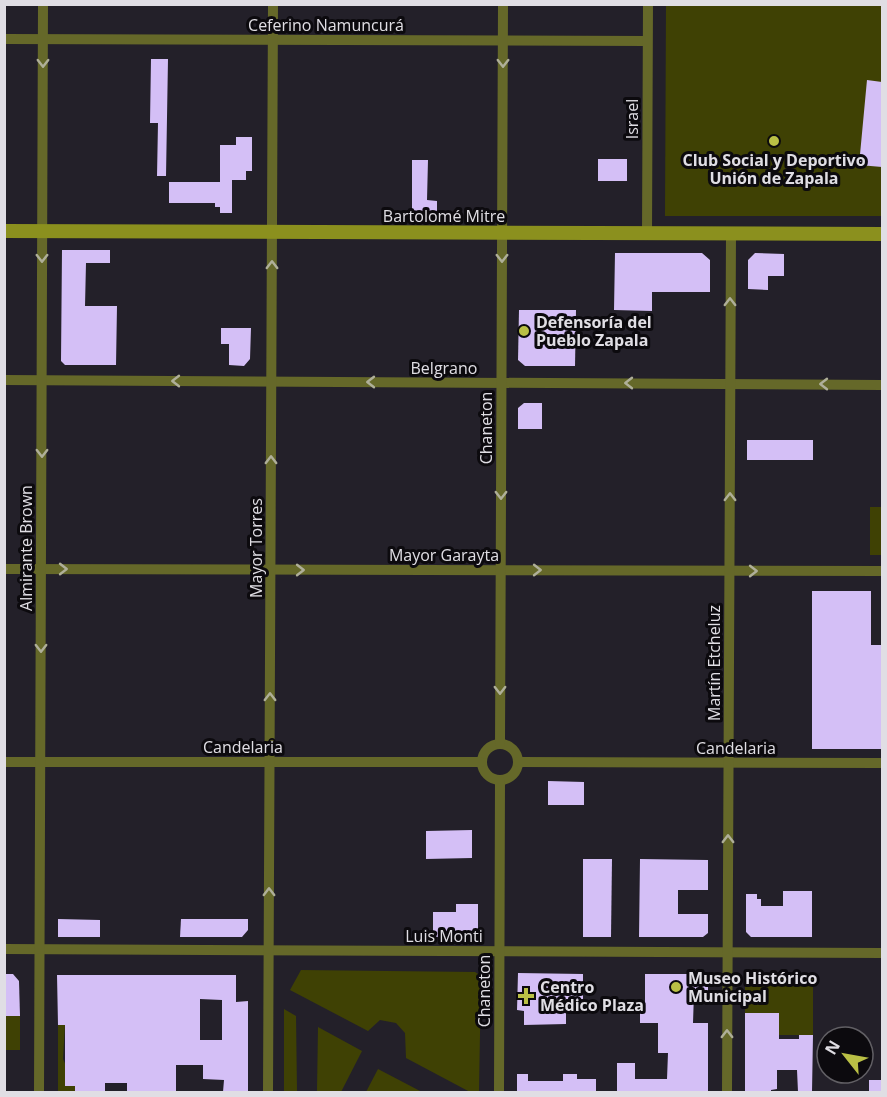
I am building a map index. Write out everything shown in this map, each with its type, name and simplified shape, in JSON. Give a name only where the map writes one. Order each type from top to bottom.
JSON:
[{"type":"main road","name":"Bartolomé Mitre","points":[[4,231],[882,234]]},
{"type":"street","name":"Almirante Brown","points":[[39,1092],[43,4]]},
{"type":"street","name":"Mayor Torres","points":[[268,1092],[273,4]]},
{"type":"street","name":"Chaneton","points":[[500,744],[503,4]]},
{"type":"street","name":"Israel","points":[[647,233],[648,4]]},
{"type":"street","name":"Ceferino Namuncurá","points":[[4,39],[647,41]]},
{"type":"street","name":"Martín Etcheluz","points":[[727,1092],[731,234]]},
{"type":"street","name":"Belgrano","points":[[4,380],[882,384]]},
{"type":"street","name":"Mayor Garayta","points":[[4,569],[882,571]]},
{"type":"street","points":[[500,744],[515,752],[518,762],[515,773],[500,781],[489,777],[481,762],[485,752],[500,744]]},
{"type":"street","name":"Candelaria","points":[[4,762],[481,762]]},
{"type":"street","name":"Candelaria","points":[[518,762],[882,763]]},
{"type":"street","name":"Chaneton","points":[[499,1092],[500,781]]},
{"type":"street","name":"Luis Monti","points":[[4,949],[882,953]]},
{"type":"shaded area","name":"Club Social y Deportivo Unión de Zapala","points":[[666,5],[882,5],[882,216],[665,216]]},
{"type":"shaded area","points":[[870,507],[882,507],[882,555],[870,555]]},
{"type":"shaded area","points":[[301,970],[475,972],[481,976],[479,1092],[470,1092],[406,1058],[405,1033],[396,1023],[380,1020],[368,1031],[290,990]]},
{"type":"shaded area","points":[[751,974],[813,975],[813,1035],[779,1035],[779,1013],[745,1013],[745,980]]},
{"type":"shaded area","points":[[284,1009],[296,1016],[297,1092],[284,1092]]},
{"type":"shaded area","points":[[5,1016],[20,1016],[20,1050],[5,1050]]},
{"type":"shaded area","points":[[58,1025],[65,1025],[63,1059],[75,1086],[75,1092],[58,1092]]},
{"type":"shaded area","points":[[318,1027],[362,1051],[341,1092],[317,1092]]},
{"type":"shaded area","points":[[378,1069],[422,1092],[366,1092]]},
{"type":"building","points":[[151,59],[168,59],[166,176],[157,176],[158,123],[150,123]]},
{"type":"building","points":[[867,80],[882,82],[882,167],[859,165]]},
{"type":"building","points":[[236,137],[252,137],[252,171],[246,171],[246,180],[232,180],[232,213],[220,213],[220,207],[215,207],[215,203],[169,203],[169,182],[220,182],[220,145],[236,145]]},
{"type":"building","points":[[598,159],[627,159],[627,181],[598,181]]},
{"type":"building","points":[[412,160],[428,160],[427,200],[437,201],[437,217],[412,217]]},
{"type":"building","points":[[62,250],[110,250],[110,263],[86,263],[85,306],[117,306],[116,365],[65,365],[61,361]]},
{"type":"building","points":[[615,253],[702,253],[710,260],[710,292],[652,292],[652,311],[614,310]]},
{"type":"building","points":[[755,253],[784,254],[784,276],[768,276],[768,290],[748,289],[748,260]]},
{"type":"building","points":[[519,310],[576,310],[575,366],[525,366],[518,360]]},
{"type":"building","points":[[221,328],[251,328],[250,359],[244,366],[229,365],[229,344],[221,344]]},
{"type":"building","points":[[524,403],[542,403],[542,429],[518,429],[518,408]]},
{"type":"building","points":[[747,440],[813,440],[813,460],[747,460]]},
{"type":"building","points":[[812,591],[871,591],[871,645],[882,645],[882,749],[812,749]]},
{"type":"building","points":[[548,781],[584,782],[584,805],[548,805]]},
{"type":"building","points":[[472,830],[472,858],[426,859],[426,831]]},
{"type":"building","points":[[583,859],[612,859],[611,937],[583,937]]},
{"type":"building","points":[[640,859],[708,860],[708,890],[678,890],[678,914],[708,914],[708,933],[703,937],[639,937]]},
{"type":"building","points":[[783,891],[812,891],[812,937],[751,937],[746,932],[746,894],[757,894],[757,899],[761,899],[761,906],[783,906]]},
{"type":"building","points":[[456,904],[478,904],[478,932],[472,937],[433,937],[433,912],[456,912]]},
{"type":"building","points":[[58,919],[100,920],[100,937],[58,937]]},
{"type":"building","points":[[181,919],[248,919],[248,930],[242,937],[180,937]]},
{"type":"building","points":[[518,973],[583,974],[583,999],[566,999],[566,1024],[524,1025],[524,1011],[517,1010]]},
{"type":"building","points":[[4,974],[13,974],[19,981],[20,1016],[4,1016]]},
{"type":"building","points":[[645,974],[701,974],[708,981],[708,993],[694,993],[693,1023],[708,1023],[708,1092],[617,1092],[617,1063],[635,1063],[635,1079],[667,1079],[668,1053],[658,1053],[658,1023],[640,1023],[640,1011],[645,1012]]},
{"type":"building","points":[[57,975],[236,975],[236,1002],[248,1001],[248,1092],[223,1092],[224,1080],[203,1079],[203,1065],[176,1065],[176,1092],[127,1092],[127,1083],[105,1083],[105,1092],[75,1092],[75,1086],[65,1086],[65,1025],[58,1025]],"holes":[[[200,999],[222,1000],[222,1040],[200,1040]]]},
{"type":"building","points":[[745,1013],[779,1013],[779,1039],[799,1039],[799,1035],[813,1035],[812,1092],[798,1092],[797,1070],[777,1070],[777,1089],[771,1092],[745,1092]]},
{"type":"building","points":[[517,1074],[528,1074],[528,1081],[563,1081],[563,1074],[577,1074],[577,1079],[596,1079],[596,1092],[517,1092]]},
{"type":"building","points":[[875,1080],[882,1080],[882,1092],[869,1092],[869,1085],[875,1085]]},
{"type":"place","name":"Club Social y Deportivo Unión de Zapala","points":[[774,141]]},
{"type":"place","name":"Defensoría del Pueblo Zapala","points":[[524,331]]},
{"type":"place","name":"Museo Histórico Municipal","points":[[676,987]]},
{"type":"place","name":"Centro Médico Plaza","points":[[526,996]]}]
